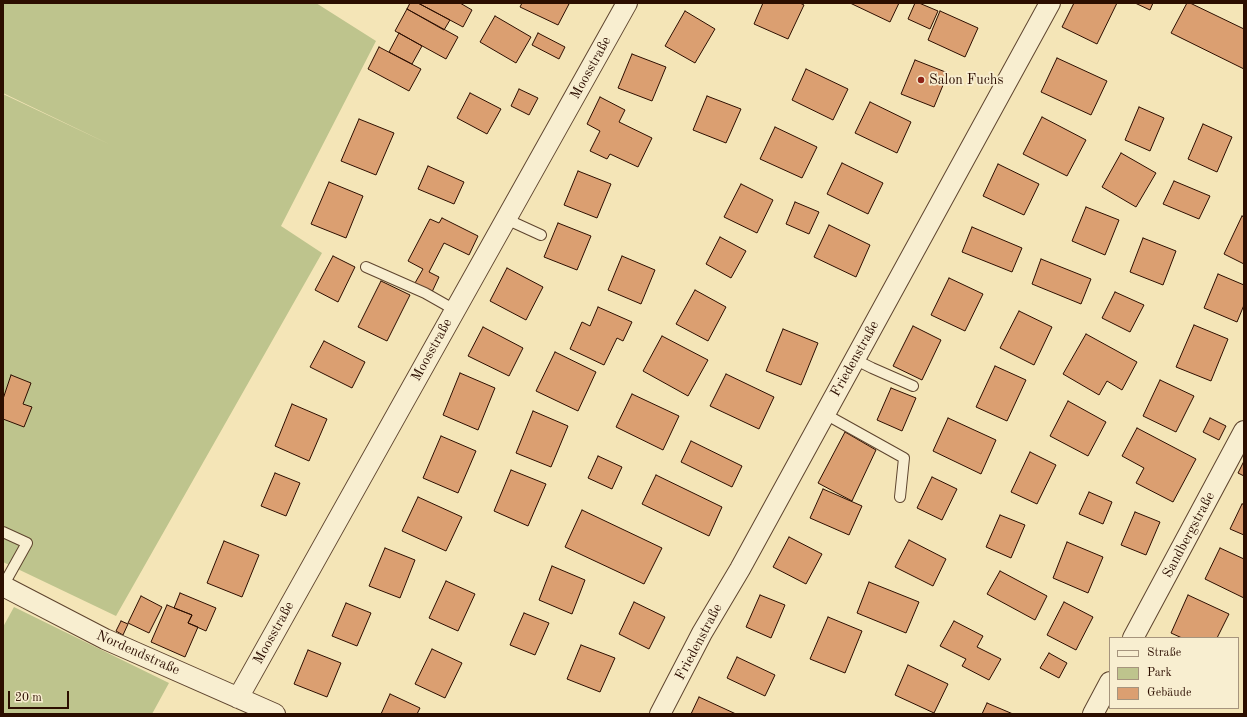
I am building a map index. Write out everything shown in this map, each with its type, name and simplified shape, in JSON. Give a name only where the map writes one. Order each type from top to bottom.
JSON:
[{"type":"street","name":"Moosstraße","points":[[238,698],[627,3]]},
{"type":"street","name":"Friedenstraße","points":[[660,714],[702,633],[740,569],[1050,3]]},
{"type":"street","name":"Sandbergstraße","points":[[1135,637],[1244,431]]},
{"type":"street","name":"Nordendstraße","points":[[3,586],[105,639],[275,714]]},
{"type":"street","points":[[1093,714],[1109,684]]},
{"type":"lane","points":[[506,219],[540,236]]},
{"type":"lane","points":[[366,268],[425,293],[455,310]]},
{"type":"lane","points":[[854,359],[913,386]]},
{"type":"lane","points":[[825,414],[904,458],[900,497]]},
{"type":"lane","points":[[3,532],[27,543],[3,586]]},
{"type":"green space","points":[[3,3],[316,3],[376,41],[281,226],[322,253],[116,616],[3,562],[3,94],[111,145],[3,93]]},
{"type":"green space","points":[[14,607],[169,683],[152,714],[3,714],[3,627]]},
{"type":"building","points":[[410,3],[418,3],[450,20],[444,30],[407,9]]},
{"type":"building","points":[[418,3],[460,3],[472,10],[463,27]]},
{"type":"building","points":[[522,3],[569,4],[558,25],[520,7]]},
{"type":"building","points":[[763,3],[800,3],[804,5],[788,39],[754,24]]},
{"type":"building","points":[[850,3],[899,3],[890,22]]},
{"type":"building","points":[[915,3],[919,3],[938,11],[930,29],[908,19]]},
{"type":"building","points":[[1074,3],[1117,3],[1097,44],[1062,27]]},
{"type":"building","points":[[1135,3],[1153,3],[1150,10]]},
{"type":"building","points":[[1187,3],[1190,3],[1244,29],[1244,69],[1171,33]]},
{"type":"building","points":[[407,9],[458,37],[446,59],[395,31]]},
{"type":"building","points":[[685,11],[715,29],[695,63],[665,46]]},
{"type":"building","points":[[940,11],[978,28],[965,57],[928,40]]},
{"type":"building","points":[[495,16],[531,37],[516,63],[480,42]]},
{"type":"building","points":[[399,33],[422,46],[412,64],[389,52]]},
{"type":"building","points":[[538,33],[565,47],[559,59],[532,45]]},
{"type":"building","points":[[379,47],[421,69],[409,91],[368,69]]},
{"type":"building","points":[[632,54],[666,67],[652,101],[618,88]]},
{"type":"building","points":[[1057,58],[1107,81],[1091,115],[1041,92]]},
{"type":"building","points":[[915,60],[948,73],[934,107],[901,94]]},
{"type":"building","points":[[806,69],[848,89],[833,120],[792,100]]},
{"type":"building","points":[[519,89],[538,98],[529,115],[511,106]]},
{"type":"building","points":[[470,93],[501,109],[487,134],[457,118]]},
{"type":"building","points":[[707,96],[741,109],[726,143],[693,130]]},
{"type":"building","points":[[600,97],[625,110],[619,122],[652,138],[638,167],[610,154],[607,159],[590,151],[600,131],[587,124]]},
{"type":"building","points":[[870,102],[911,122],[897,153],[855,133]]},
{"type":"building","points":[[1139,107],[1164,118],[1150,151],[1125,140]]},
{"type":"building","points":[[1042,117],[1086,140],[1067,176],[1023,154]]},
{"type":"building","points":[[359,119],[394,133],[376,175],[341,161]]},
{"type":"building","points":[[1203,124],[1232,137],[1217,172],[1188,159]]},
{"type":"building","points":[[775,127],[817,147],[802,178],[760,159]]},
{"type":"building","points":[[1121,153],[1156,173],[1136,207],[1102,187]]},
{"type":"building","points":[[842,163],[883,183],[868,214],[827,194]]},
{"type":"building","points":[[998,164],[1039,184],[1024,215],[983,196]]},
{"type":"building","points":[[428,166],[464,182],[454,204],[418,189]]},
{"type":"building","points":[[578,171],[611,184],[597,218],[564,205]]},
{"type":"building","points":[[1174,181],[1210,196],[1199,219],[1163,204]]},
{"type":"building","points":[[329,182],[363,196],[346,238],[311,224]]},
{"type":"building","points":[[741,184],[773,200],[757,233],[724,217]]},
{"type":"building","points":[[795,202],[819,212],[809,234],[786,224]]},
{"type":"building","points":[[1086,207],[1119,220],[1105,255],[1072,241]]},
{"type":"building","points":[[1242,216],[1244,217],[1244,264],[1224,254]]},
{"type":"building","points":[[442,218],[478,236],[469,255],[444,243],[429,272],[439,277],[432,292],[415,283],[423,269],[408,261],[430,219],[439,223]]},
{"type":"building","points":[[558,223],[591,236],[577,270],[544,257]]},
{"type":"building","points":[[829,225],[870,245],[856,277],[814,257]]},
{"type":"building","points":[[972,227],[1022,248],[1012,272],[962,252]]},
{"type":"building","points":[[720,237],[746,251],[731,278],[706,264]]},
{"type":"building","points":[[1143,238],[1176,251],[1163,285],[1130,272]]},
{"type":"building","points":[[333,256],[355,267],[338,302],[315,290]]},
{"type":"building","points":[[622,256],[655,270],[641,304],[608,290]]},
{"type":"building","points":[[1041,259],[1091,279],[1081,304],[1032,284]]},
{"type":"building","points":[[507,268],[543,287],[526,320],[490,301]]},
{"type":"building","points":[[1218,274],[1244,285],[1244,305],[1237,322],[1204,308]]},
{"type":"building","points":[[949,278],[983,294],[965,331],[931,315]]},
{"type":"building","points":[[381,281],[410,295],[387,341],[358,327]]},
{"type":"building","points":[[695,290],[726,307],[708,341],[676,324]]},
{"type":"building","points":[[1115,292],[1144,305],[1130,332],[1102,318]]},
{"type":"building","points":[[598,307],[632,322],[623,341],[617,338],[604,365],[570,349],[582,322],[590,326]]},
{"type":"building","points":[[1019,311],[1052,327],[1034,365],[1000,348]]},
{"type":"building","points":[[1194,325],[1228,339],[1211,381],[1176,367]]},
{"type":"building","points":[[913,326],[941,340],[922,380],[893,366]]},
{"type":"building","points":[[483,327],[523,348],[509,376],[468,356]]},
{"type":"building","points":[[783,329],[818,343],[801,385],[766,371]]},
{"type":"building","points":[[1086,334],[1137,362],[1122,390],[1107,381],[1099,395],[1063,374]]},
{"type":"building","points":[[662,336],[708,360],[688,396],[643,371]]},
{"type":"building","points":[[324,341],[365,362],[352,388],[310,367]]},
{"type":"building","points":[[555,352],[596,372],[578,411],[536,391]]},
{"type":"building","points":[[995,366],[1026,380],[1007,421],[976,407]]},
{"type":"building","points":[[460,373],[495,388],[478,430],[443,415]]},
{"type":"building","points":[[726,374],[774,397],[759,429],[710,406]]},
{"type":"building","points":[[11,375],[31,383],[23,404],[32,407],[24,427],[3,419],[3,399]]},
{"type":"building","points":[[1160,380],[1194,396],[1176,432],[1143,416]]},
{"type":"building","points":[[891,388],[916,398],[902,431],[877,420]]},
{"type":"building","points":[[632,394],[679,416],[663,450],[616,427]]},
{"type":"building","points":[[1068,401],[1106,422],[1088,456],[1050,436]]},
{"type":"building","points":[[292,404],[327,419],[309,461],[275,446]]},
{"type":"building","points":[[533,411],[568,426],[551,467],[516,453]]},
{"type":"building","points":[[948,418],[996,440],[981,474],[933,451]]},
{"type":"building","points":[[1210,418],[1226,426],[1219,440],[1203,432]]},
{"type":"building","points":[[1137,428],[1196,459],[1173,502],[1136,483],[1144,468],[1122,456]]},
{"type":"building","points":[[845,432],[876,450],[852,501],[818,483]]},
{"type":"building","points":[[441,436],[476,451],[458,493],[423,478]]},
{"type":"building","points":[[691,441],[742,466],[732,487],[681,462]]},
{"type":"building","points":[[1030,452],[1056,465],[1037,504],[1011,492]]},
{"type":"building","points":[[598,456],[622,467],[612,489],[588,478]]},
{"type":"building","points":[[1244,461],[1244,476],[1238,473]]},
{"type":"building","points":[[511,470],[546,484],[528,526],[494,511]]},
{"type":"building","points":[[275,473],[300,483],[286,516],[261,506]]},
{"type":"building","points":[[656,475],[722,507],[709,536],[642,504]]},
{"type":"building","points":[[932,477],[957,489],[942,520],[917,508]]},
{"type":"building","points":[[823,489],[862,506],[849,535],[810,518]]},
{"type":"building","points":[[1089,492],[1112,502],[1103,524],[1079,514]]},
{"type":"building","points":[[418,497],[462,517],[446,551],[402,531]]},
{"type":"building","points":[[1242,504],[1244,504],[1244,535],[1230,529]]},
{"type":"building","points":[[582,510],[662,548],[644,584],[565,547]]},
{"type":"building","points":[[1135,512],[1160,522],[1146,555],[1121,545]]},
{"type":"building","points":[[1000,515],[1025,525],[1011,558],[986,547]]},
{"type":"building","points":[[789,537],[822,554],[806,584],[773,567]]},
{"type":"building","points":[[909,540],[946,559],[933,586],[895,567]]},
{"type":"building","points":[[224,541],[259,555],[242,597],[207,583]]},
{"type":"building","points":[[1067,542],[1103,557],[1088,593],[1053,578]]},
{"type":"building","points":[[385,548],[415,560],[400,598],[369,586]]},
{"type":"building","points":[[1220,548],[1244,559],[1244,598],[1205,579]]},
{"type":"building","points":[[552,566],[585,580],[572,614],[539,600]]},
{"type":"building","points":[[1000,571],[1047,596],[1035,620],[987,594]]},
{"type":"building","points":[[446,581],[475,594],[458,631],[429,618]]},
{"type":"building","points":[[869,582],[919,602],[906,633],[857,613]]},
{"type":"building","points":[[180,593],[216,608],[206,631],[188,623],[192,615],[174,608]]},
{"type":"building","points":[[760,595],[785,605],[771,638],[746,627]]},
{"type":"building","points":[[1188,595],[1229,614],[1218,637],[1180,637],[1171,633]]},
{"type":"building","points":[[141,596],[162,607],[149,633],[128,623]]},
{"type":"building","points":[[634,602],[665,617],[649,649],[619,634]]},
{"type":"building","points":[[1064,602],[1093,617],[1076,650],[1047,635]]},
{"type":"building","points":[[346,603],[371,613],[357,646],[332,636]]},
{"type":"building","points":[[167,605],[192,615],[188,623],[198,627],[185,657],[151,642]]},
{"type":"building","points":[[524,613],[549,623],[535,655],[510,645]]},
{"type":"building","points":[[828,617],[862,631],[845,673],[810,659]]},
{"type":"building","points":[[121,621],[128,624],[123,635],[116,631]]},
{"type":"building","points":[[954,621],[983,636],[977,647],[1001,659],[989,680],[962,666],[966,659],[940,646]]},
{"type":"building","points":[[581,645],[615,658],[600,692],[567,679]]},
{"type":"building","points":[[432,649],[462,663],[445,698],[415,684]]},
{"type":"building","points":[[308,650],[341,663],[327,697],[294,684]]},
{"type":"building","points":[[1049,653],[1067,663],[1059,678],[1040,668]]},
{"type":"building","points":[[737,657],[775,675],[765,696],[727,678]]},
{"type":"building","points":[[908,665],[948,684],[934,713],[895,695]]},
{"type":"building","points":[[390,694],[420,708],[417,714],[381,714]]},
{"type":"building","points":[[699,697],[736,714],[691,714]]},
{"type":"building","points":[[987,703],[1013,714],[982,714]]},
{"type":"place","name":"Salon Fuchs","points":[[921,80]]}]
